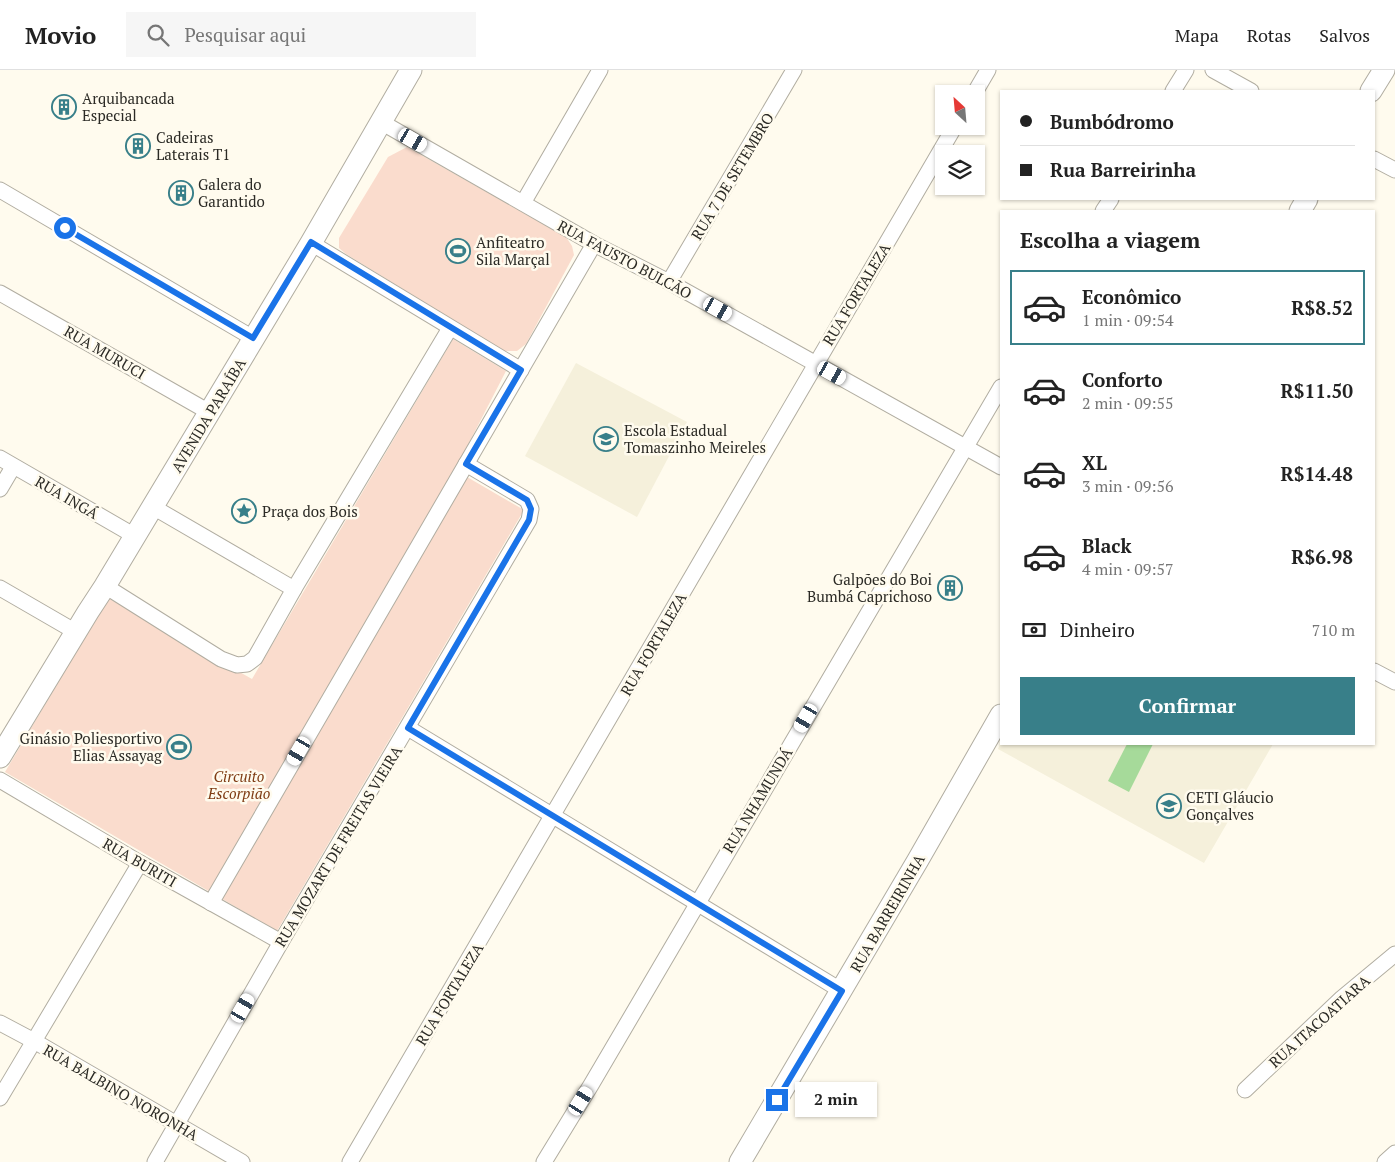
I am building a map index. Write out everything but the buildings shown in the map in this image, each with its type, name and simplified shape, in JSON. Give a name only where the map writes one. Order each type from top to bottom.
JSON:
[{"type":"street","name":"AVENIDA PARAÍBA","points":[[0,756],[135,536],[311,242],[411,70]]},
{"type":"street","points":[[523,203],[600,70]]},
{"type":"street","name":"RUA 7 DE SETEMBRO","points":[[669,282],[794,70]]},
{"type":"street","points":[[979,85],[988,70]]},
{"type":"street","points":[[1174,90],[1186,70]]},
{"type":"street","points":[[1213,70],[1249,90]]},
{"type":"street","points":[[1372,90],[1384,70]]},
{"type":"street","name":"RUA FAUSTO BULCÃO","points":[[381,122],[594,244],[669,282],[1000,466]]},
{"type":"street","name":"RUA FORTALEZA","points":[[350,1162],[554,816],[950,135]]},
{"type":"street","points":[[1375,160],[1395,170]]},
{"type":"street","points":[[0,190],[253,338]]},
{"type":"street","points":[[311,242],[521,370]]},
{"type":"street","points":[[211,903],[594,244]]},
{"type":"street","name":"RUA MURUCI","points":[[0,292],[209,412]]},
{"type":"street","points":[[105,586],[227,662],[237,665],[247,664],[255,658],[294,589],[450,328]]},
{"type":"street","name":"RUA NHAMUNDÁ","points":[[544,1162],[596,1077],[696,903],[1000,389]]},
{"type":"street","name":"RUA INGÁ","points":[[0,458],[135,536]]},
{"type":"street","name":"RUA MOZART DE FREITAS VIEIRA","points":[[155,1162],[281,942],[529,520],[531,512],[527,500],[466,464]]},
{"type":"street","points":[[0,489],[13,467]]},
{"type":"street","points":[[152,507],[294,589]]},
{"type":"street","points":[[0,588],[76,632]]},
{"type":"street","points":[[1375,672],[1395,682]]},
{"type":"street","name":"RUA BARREIRINHA","points":[[740,1162],[842,991],[1000,717]]},
{"type":"street","points":[[408,728],[842,991]]},
{"type":"street","name":"RUA BURITI","points":[[0,780],[140,863],[281,942]]},
{"type":"street","points":[[0,1098],[140,863]]},
{"type":"street","name":"RUA ITACOATIARA","points":[[1245,1090],[1342,998],[1395,954]]},
{"type":"street","name":"RUA BALBINO NORONHA","points":[[0,1023],[242,1162]]},
{"type":"street","points":[[1385,1162],[1395,1153]]},
{"type":"shaded area","name":"Escola Estadual Tomaszinho Meireles","points":[[576,363],[687,422],[637,517],[525,456]]},
{"type":"shaded area","name":"CETI Gláucio Gonçalves","points":[[1000,744],[1272,745],[1204,863],[998,749]]},
{"type":"shaded area","points":[[1126,745],[1152,745],[1129,792],[1108,781]]},
{"type":"green space","name":"Anfiteatro Sila Marçal","points":[[407,147],[566,237],[572,246],[574,255],[526,344],[517,351],[503,351],[339,248],[339,238],[388,157]]},
{"type":"green space","name":"Circuito Escorpião","points":[[453,339],[506,371],[455,470],[524,510],[277,931],[5,772],[108,598],[252,679]]},
{"type":"place","name":"Arquibancada Especial","points":[[64,107]]},
{"type":"place","name":"Cadeiras Laterais T1","points":[[138,146]]},
{"type":"place","name":"Galera do Garantido","points":[[181,193]]},
{"type":"place","name":"Anfiteatro Sila Marçal","points":[[458,251]]},
{"type":"place","name":"Escola Estadual Tomaszinho Meireles","points":[[606,439]]},
{"type":"place","name":"Praça dos Bois","points":[[244,511]]},
{"type":"place","name":"Galpões do Boi Bumbá Caprichoso","points":[[950,588]]},
{"type":"place","name":"Ginásio Poliesportivo Elias Assayag","points":[[179,747]]},
{"type":"place","name":"CETI Gláucio Gonçalves","points":[[1169,806]]},
{"type":"route","points":[[65,228],[253,338],[311,242],[521,370],[466,464],[527,500],[531,509],[529,520],[408,728],[842,991],[777,1100]]}]
